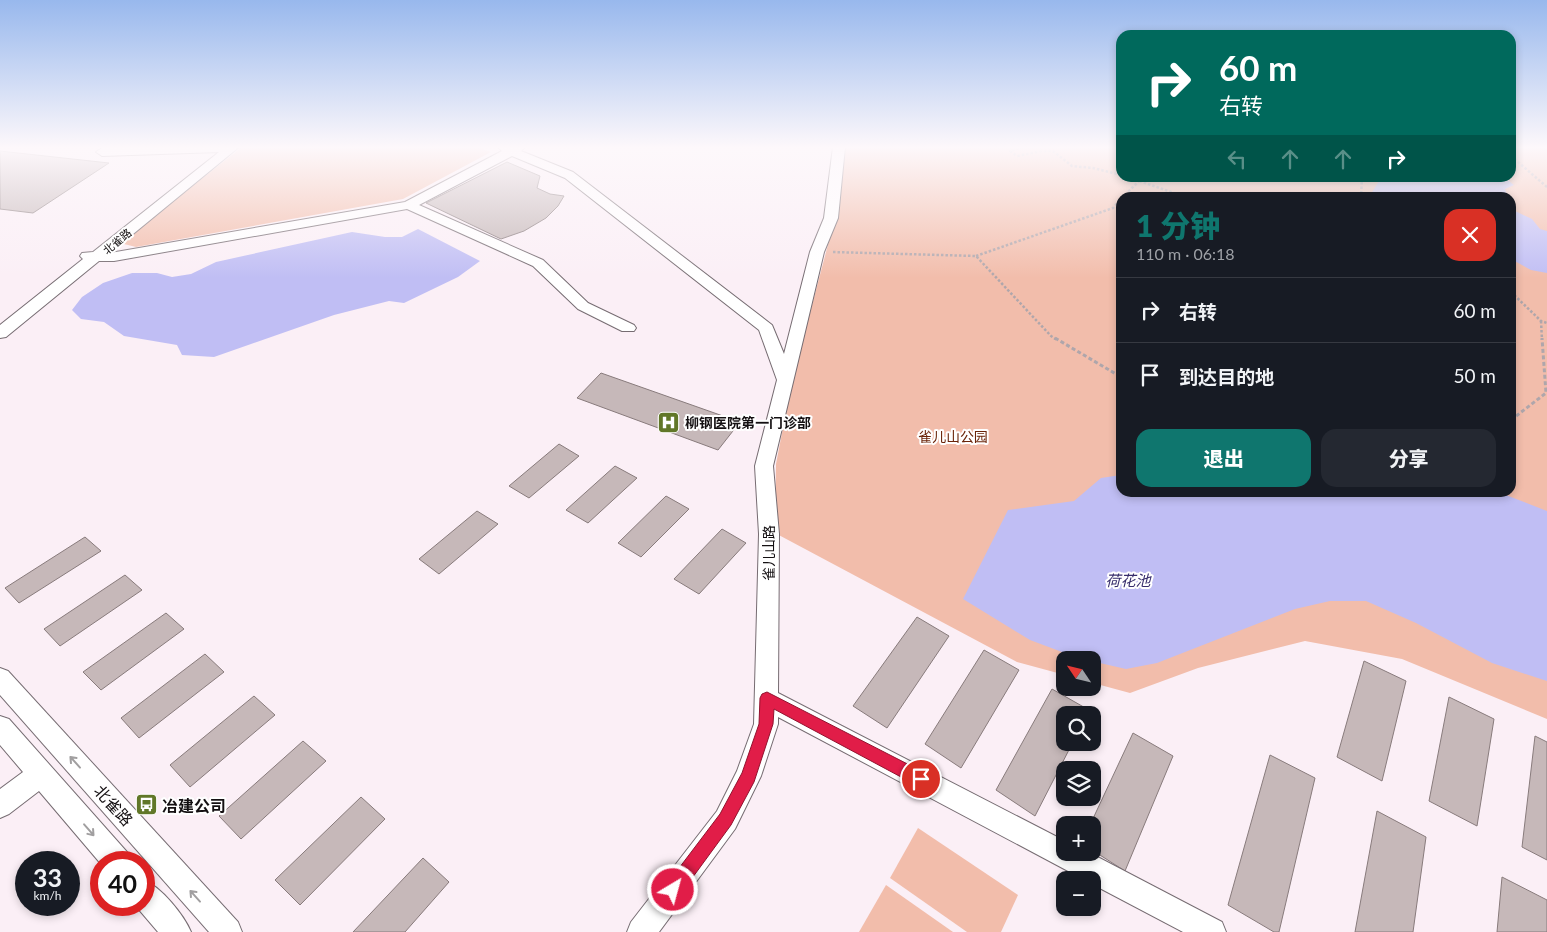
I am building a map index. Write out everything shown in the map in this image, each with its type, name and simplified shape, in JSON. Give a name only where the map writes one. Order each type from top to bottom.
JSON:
[{"type":"street","name":"北雀路","points":[[0,333],[172,190]]},
{"type":"street","name":"北雀路","points":[[0,323],[93,256],[177,190]]},
{"type":"street","points":[[93,256],[114,257],[409,205],[435,190]]},
{"type":"street","points":[[589,190],[766,328],[785,380]]},
{"type":"street","name":"雀儿山路","points":[[641,932],[726,820],[748,776],[766,724],[769,534],[764,466],[818,252],[831,218],[834,190]]},
{"type":"street","points":[[409,205],[538,262],[583,306],[628,328]]},
{"type":"street","name":"北雀路","points":[[0,678],[228,932]]},
{"type":"street","points":[[767,698],[1212,932]]},
{"type":"street","points":[[0,727],[107,851]]},
{"type":"street","points":[[0,805],[40,774]]},
{"type":"street","points":[[155,907],[177,932]]},
{"type":"path","points":[[818,252],[976,256],[1112,208],[1116,204]]},
{"type":"path","points":[[976,256],[1051,336],[1116,374]]},
{"type":"path","points":[[1516,297],[1541,321],[1547,323]]},
{"type":"path","points":[[1516,416],[1546,393],[1541,321]]},
{"type":"green space","points":[[187,190],[419,190],[403,199],[136,247],[120,243]]},
{"type":"green space","name":"雀儿山公园","points":[[838,190],[1547,190],[1547,719],[1402,659],[1305,641],[1198,668],[1130,693],[1101,685],[1101,651],[1056,651],[1056,673],[1017,662],[775,533],[776,464],[792,381],[835,218]]},
{"type":"green space","points":[[918,828],[1018,895],[1001,932],[967,932],[890,878]]},
{"type":"green space","points":[[886,885],[953,932],[859,932]]},
{"type":"water","points":[[1506,190],[1506,192],[1372,192]]},
{"type":"water","points":[[1516,211],[1532,219],[1540,229],[1547,231],[1547,273],[1531,270],[1516,262]]},
{"type":"water","points":[[418,229],[480,261],[458,277],[404,303],[389,301],[334,315],[214,357],[182,355],[177,345],[124,336],[104,322],[81,319],[72,310],[82,297],[103,283],[132,273],[157,273],[172,277],[191,274],[216,262],[352,232],[385,237],[402,237]]},
{"type":"water","name":"荷花池","points":[[1116,476],[1116,497],[1511,497],[1547,511],[1547,681],[1492,663],[1416,623],[1366,601],[1330,601],[1295,609],[1157,663],[1126,669],[1101,663],[1101,651],[1059,651],[1030,640],[963,599],[1008,510],[1074,501],[1101,478]]},
{"type":"building","points":[[0,190],[67,190],[33,213],[0,209]]},
{"type":"building","points":[[451,190],[542,190],[550,194],[564,196],[558,206],[546,218],[524,231],[501,239],[426,203]]},
{"type":"building","points":[[601,373],[740,422],[718,450],[577,398]]},
{"type":"building","points":[[559,444],[579,456],[529,498],[509,486]]},
{"type":"building","points":[[615,466],[637,478],[588,523],[566,510]]},
{"type":"building","points":[[666,496],[689,509],[641,557],[618,543]]},
{"type":"building","points":[[477,511],[498,524],[439,574],[419,559]]},
{"type":"building","points":[[722,529],[746,543],[699,594],[674,579]]},
{"type":"building","points":[[85,537],[101,551],[19,603],[5,588]]},
{"type":"building","points":[[125,575],[142,590],[60,646],[44,629]]},
{"type":"building","points":[[166,613],[184,629],[101,690],[83,672]]},
{"type":"building","points":[[917,617],[949,636],[887,728],[853,706]]},
{"type":"building","points":[[984,650],[1019,670],[961,768],[925,744]]},
{"type":"building","points":[[205,654],[224,672],[139,738],[121,718]]},
{"type":"building","points":[[1364,661],[1406,681],[1382,781],[1337,757]]},
{"type":"building","points":[[1052,689],[1056,691],[1056,696],[1064,696],[1082,706],[1056,706],[1056,751],[1068,751],[1063,761],[1056,761],[1056,775],[1035,816],[996,790]]},
{"type":"building","points":[[254,696],[275,715],[190,787],[170,765]]},
{"type":"building","points":[[1449,697],[1494,719],[1477,826],[1429,801]]},
{"type":"building","points":[[1133,733],[1173,756],[1125,871],[1101,856],[1101,816],[1094,816],[1099,806],[1101,806],[1101,801]]},
{"type":"building","points":[[1535,736],[1547,742],[1547,860],[1522,847]]},
{"type":"building","points":[[303,741],[326,761],[241,839],[219,816]]},
{"type":"building","points":[[1270,755],[1315,778],[1279,932],[1274,932],[1228,905]]},
{"type":"building","points":[[361,797],[385,819],[300,905],[275,880]]},
{"type":"building","points":[[1377,811],[1426,837],[1413,932],[1355,932]]},
{"type":"building","points":[[423,858],[449,882],[405,932],[353,932]]},
{"type":"building","points":[[1502,877],[1547,900],[1547,932],[1497,932]]},
{"type":"place","name":"柳钢医院第一门诊部","points":[[669,422]]},
{"type":"place","name":"冶建公司","points":[[146,805]]},
{"type":"route","points":[[673,890],[726,820],[748,776],[766,724],[767,698],[921,779]]}]
